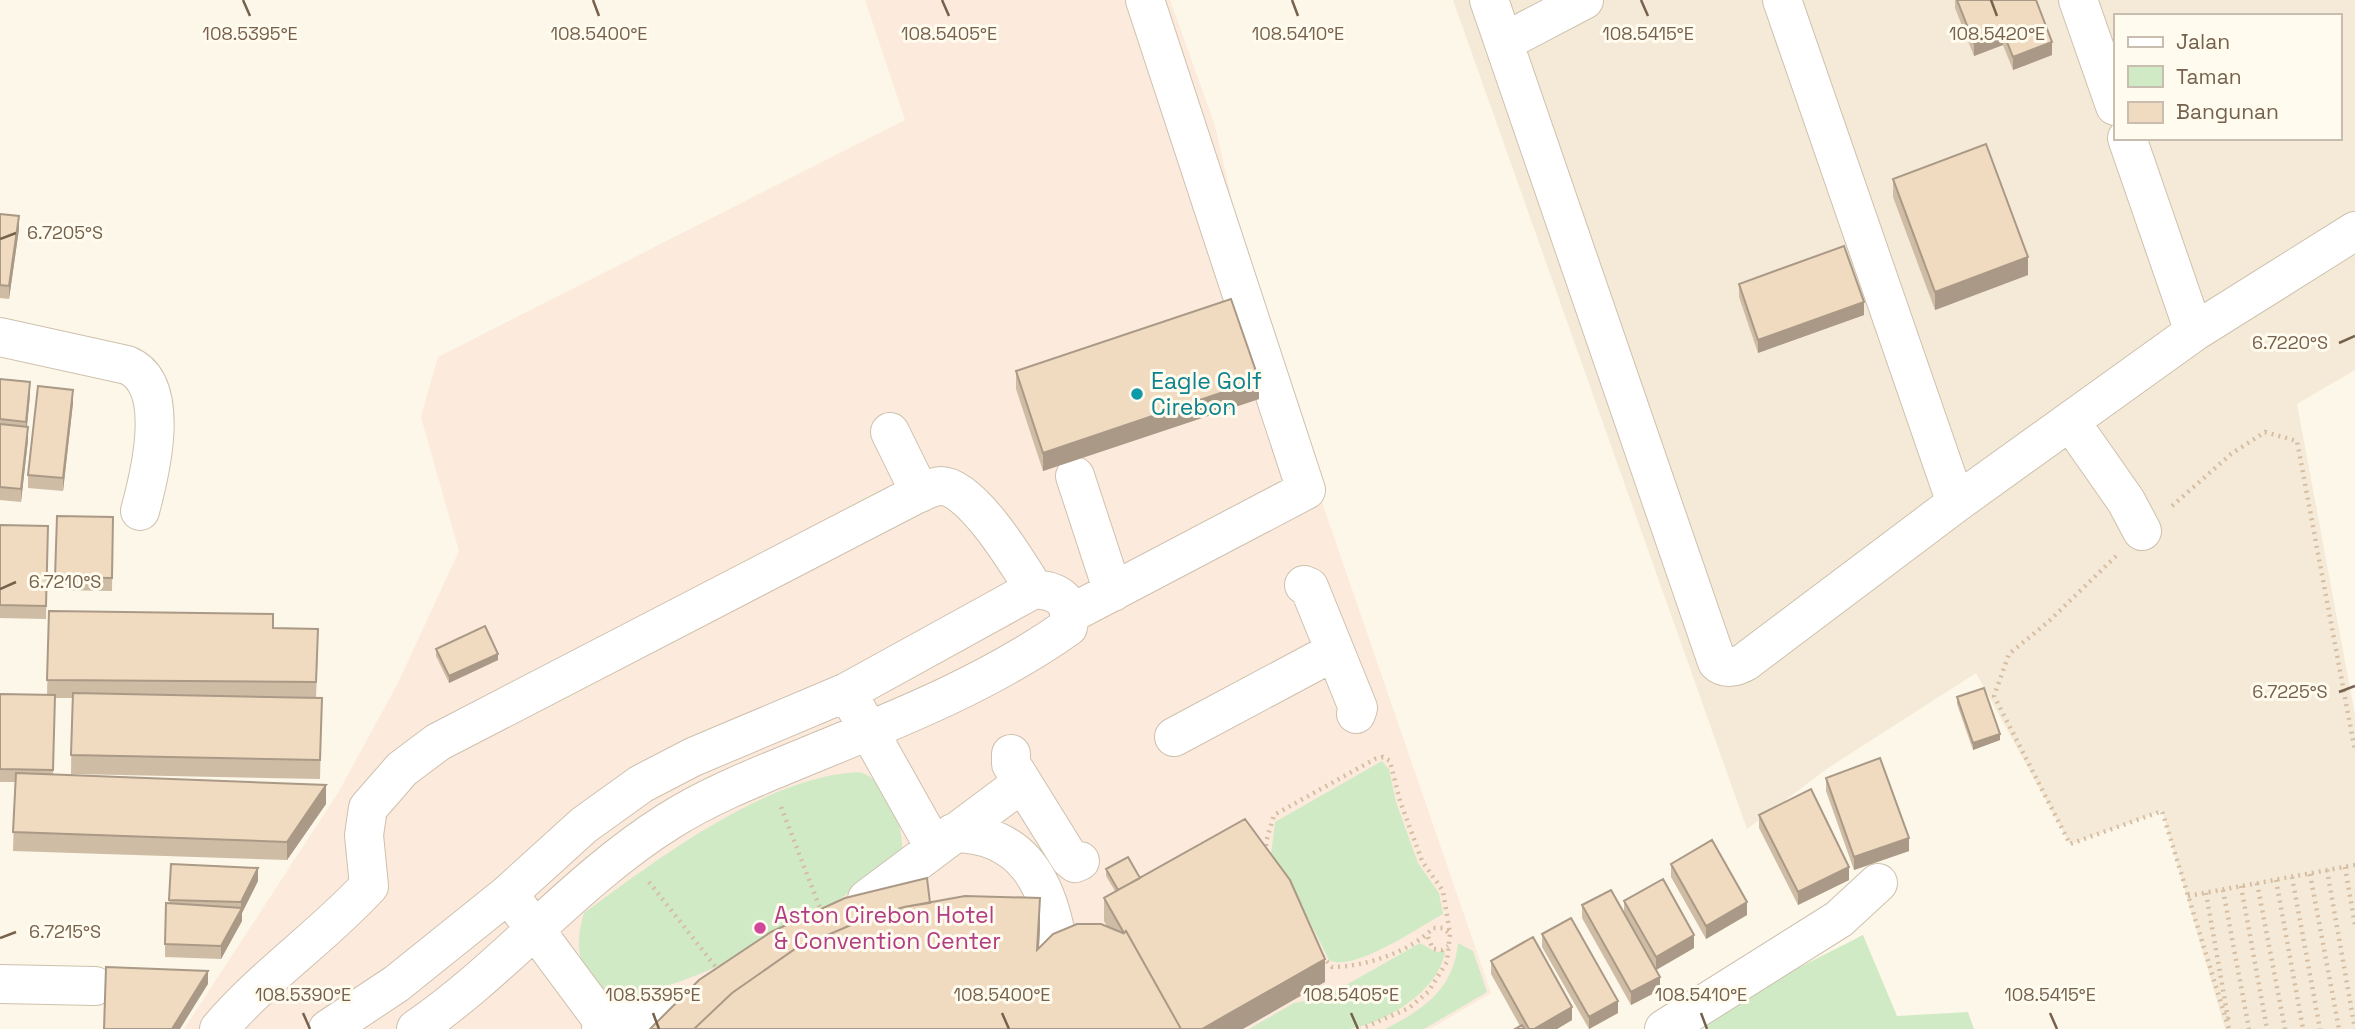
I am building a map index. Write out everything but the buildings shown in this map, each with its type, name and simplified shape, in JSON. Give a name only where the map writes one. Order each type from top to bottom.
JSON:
[{"type":"street","points":[[1070,614],[1306,490],[1145,0]]},
{"type":"street","points":[[1489,0],[1717,662],[1733,667],[1745,662],[1956,503],[2194,332],[2355,231]]},
{"type":"street","points":[[1504,42],[1584,0]]},
{"type":"street","points":[[1782,0],[1956,503]]},
{"type":"street","points":[[2078,0],[2114,103]]},
{"type":"street","points":[[2128,140],[2194,332]]},
{"type":"street","points":[[0,337],[127,365],[142,375],[152,398],[154,433],[149,475],[140,511]]},
{"type":"street","points":[[2070,421],[2126,501],[2142,531]]},
{"type":"street","points":[[896,443],[920,493]]},
{"type":"street","points":[[1075,476],[1113,592]]},
{"type":"street","points":[[219,1029],[268,980],[335,923],[369,886],[363,835],[368,808],[402,769],[438,742],[527,693],[920,493],[940,486],[955,490],[1001,534],[1034,589]]},
{"type":"street","points":[[1304,585],[1309,587],[1358,708],[1356,714]]},
{"type":"street","points":[[328,1029],[405,977],[508,894],[584,825],[641,784],[716,746],[847,692],[1034,589],[1051,590],[1063,597],[1070,614],[1068,627],[1049,640],[940,700],[733,787],[669,821],[577,889],[428,1025],[405,977]]},
{"type":"street","points":[[1174,737],[1335,651]]},
{"type":"street","points":[[847,692],[868,731],[944,840]]},
{"type":"street","points":[[867,899],[944,840],[1017,769],[1070,859],[1075,863],[1080,861]]},
{"type":"street","points":[[944,840],[978,833],[995,840],[1034,872],[1050,904],[1058,947]]},
{"type":"street","points":[[1664,1029],[1839,919],[1878,883]]},
{"type":"street","points":[[508,894],[603,1027],[678,1006]]},
{"type":"street","points":[[0,984],[94,986]]},
{"type":"path","points":[[2229,1029],[2162,811],[2070,844],[1994,696],[2009,654],[2048,622],[2142,531],[2231,454],[2265,432],[2297,441],[2355,751]]},
{"type":"path","points":[[1267,856],[1266,842],[1274,815],[1383,757],[1394,768],[1400,801],[1422,862],[1443,891],[1450,934],[1447,962],[1428,992],[1409,1008],[1361,1029]]},
{"type":"path","points":[[785,817],[822,914]]},
{"type":"path","points":[[2188,896],[2355,865]]},
{"type":"path","points":[[2345,867],[2355,925]]},
{"type":"path","points":[[2328,870],[2355,1029]]},
{"type":"path","points":[[2310,874],[2339,1029]]},
{"type":"path","points":[[2292,877],[2320,1029]]},
{"type":"path","points":[[2276,880],[2303,1029]]},
{"type":"path","points":[[2257,883],[2285,1029]]},
{"type":"path","points":[[2241,886],[2267,1029]]},
{"type":"path","points":[[2223,890],[2249,1029]]},
{"type":"path","points":[[656,891],[719,972]]},
{"type":"path","points":[[2206,893],[2228,1018],[2225,1019]]},
{"type":"path","points":[[1317,946],[1326,964],[1343,967],[1389,954],[1428,937],[1438,927],[1450,934]]},
{"type":"path","points":[[1428,937],[1433,949],[1442,950],[1449,944]]},
{"type":"shaded area","points":[[865,0],[1170,0],[1215,126],[1251,284],[1325,511],[1491,993],[1430,1029],[184,1029],[338,793],[398,683],[459,551],[421,417],[438,357],[905,120]]},
{"type":"shaded area","points":[[1453,0],[2355,0],[2355,370],[2297,404],[2355,715],[2355,1029],[2225,1029],[2162,811],[2070,844],[1976,673],[1828,768],[1747,829]]},
{"type":"green space","points":[[1382,761],[1389,769],[1396,802],[1418,863],[1439,893],[1443,914],[1369,955],[1340,962],[1329,960],[1304,910],[1271,855],[1275,822]]},
{"type":"green space","points":[[859,772],[878,784],[886,793],[900,827],[902,849],[852,891],[759,947],[696,976],[646,993],[630,995],[611,992],[592,979],[586,971],[579,947],[584,913],[679,846],[751,804],[787,788],[824,777]]},
{"type":"green space","points":[[1863,935],[1897,1016],[1968,1012],[1974,1029],[1708,1029],[1700,1018]]},
{"type":"green space","points":[[1420,943],[1436,952],[1445,951],[1441,965],[1422,992],[1394,1012],[1363,1026],[1348,1029],[1249,1029],[1294,1003],[1325,997]]},
{"type":"green space","points":[[1458,943],[1473,951],[1487,992],[1424,1029],[1385,1029],[1424,1006],[1434,996],[1450,973]]},
{"type":"place","name":"Eagle Golf Cirebon","points":[[1137,394]]},
{"type":"place","name":"Aston Cirebon Hotel & Convention Center","points":[[760,928]]}]
